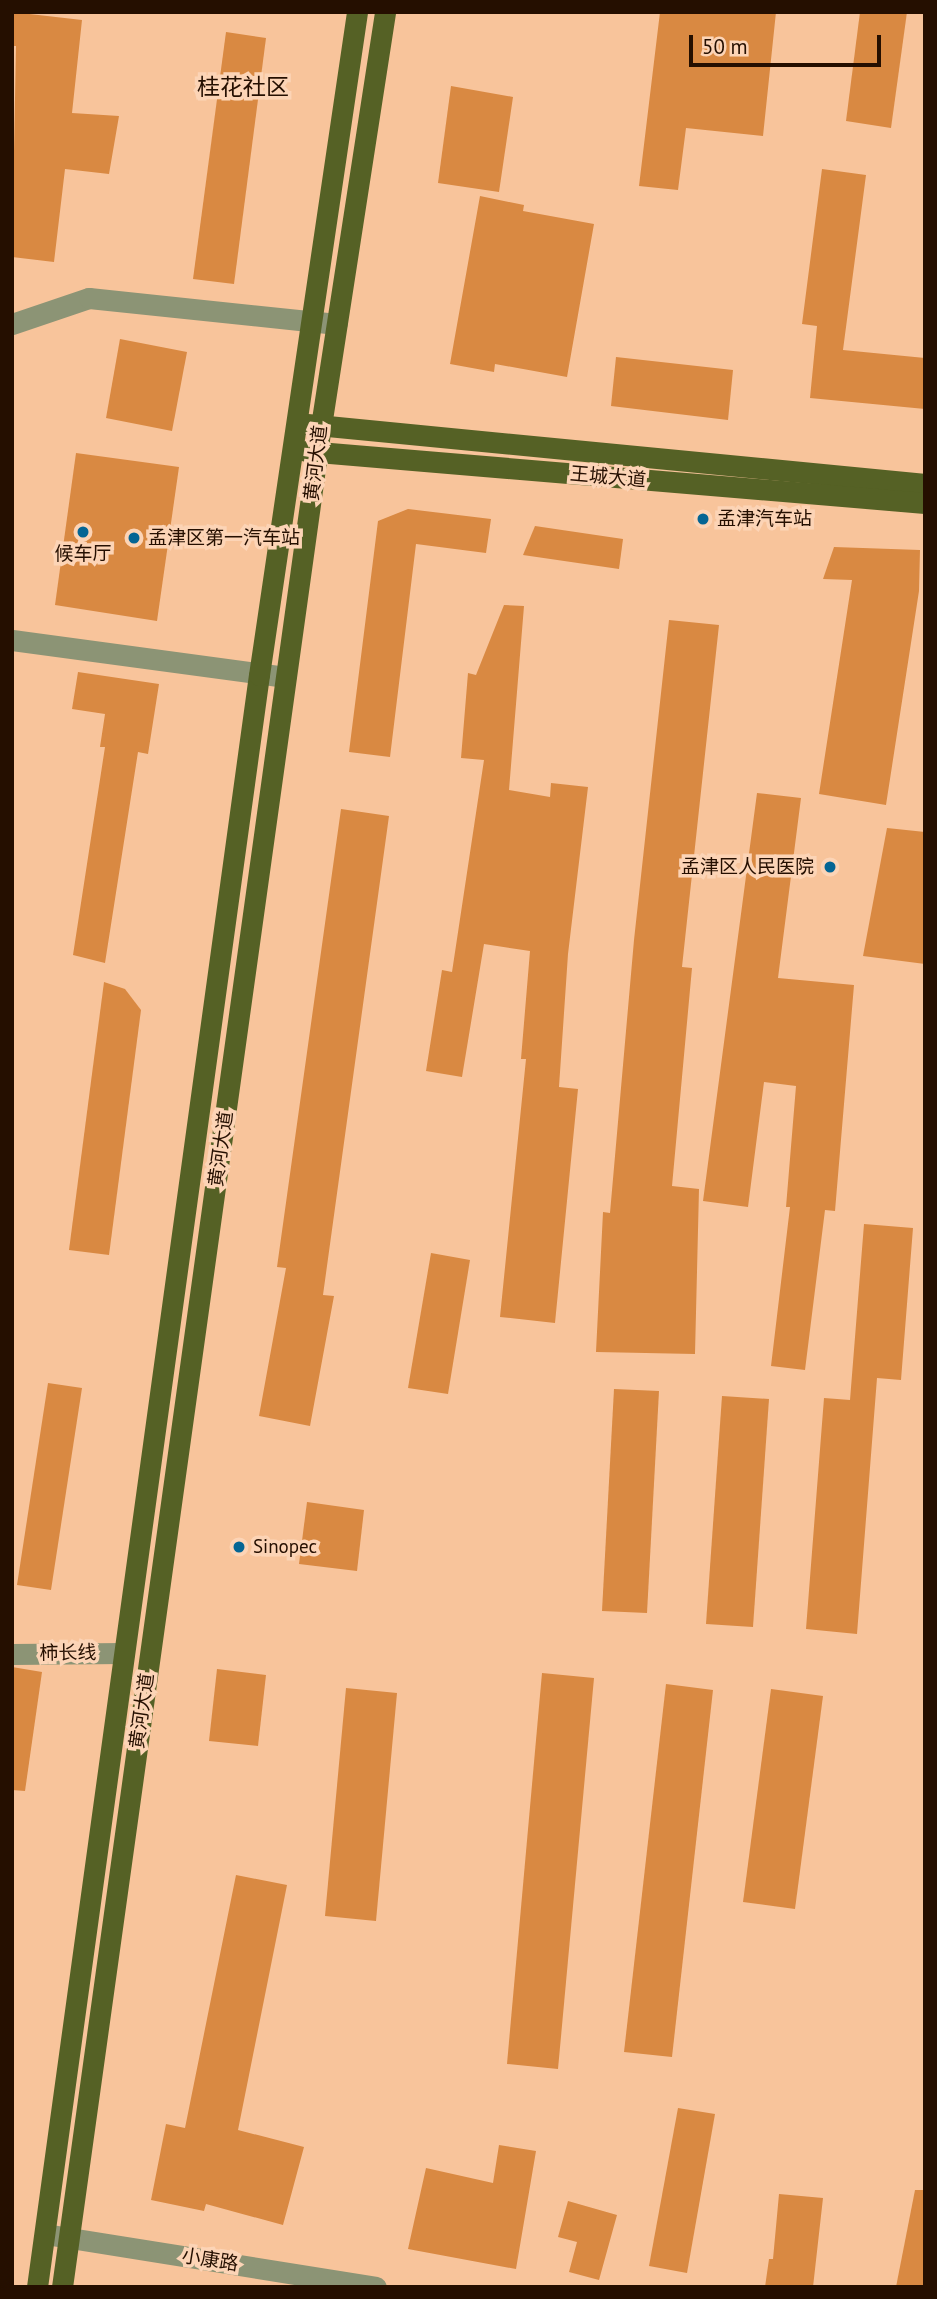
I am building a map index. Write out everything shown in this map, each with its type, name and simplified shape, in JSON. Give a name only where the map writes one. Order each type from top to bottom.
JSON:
[{"type":"main road","name":"黄河大道","points":[[37,2287],[259,675],[357,12]]},
{"type":"main road","name":"黄河大道","points":[[62,2287],[321,426],[385,12]]},
{"type":"main road","name":"王城大道","points":[[295,423],[925,484]]},
{"type":"main road","name":"王城大道","points":[[292,449],[925,503]]},
{"type":"street","points":[[12,324],[89,298],[337,324]]},
{"type":"street","points":[[12,639],[286,677]]},
{"type":"street","name":"柿长线","points":[[12,1654],[124,1653]]},
{"type":"street","name":"小康路","points":[[45,2234],[376,2287]]},
{"type":"building","points":[[12,12],[82,20],[72,113],[119,116],[109,174],[65,169],[54,262],[12,257],[16,46],[12,46]]},
{"type":"building","points":[[660,12],[776,12],[763,136],[686,128],[678,190],[639,186]]},
{"type":"building","points":[[860,12],[907,12],[891,128],[846,121]]},
{"type":"building","points":[[226,32],[266,38],[234,284],[193,279]]},
{"type":"building","points":[[451,86],[513,97],[499,192],[438,183]]},
{"type":"building","points":[[822,169],[866,175],[843,350],[925,358],[925,409],[810,398],[817,326],[802,324]]},
{"type":"building","points":[[480,196],[524,205],[523,211],[594,224],[567,377],[495,364],[494,372],[450,364]]},
{"type":"building","points":[[120,339],[187,352],[172,431],[106,418]]},
{"type":"building","points":[[616,357],[733,370],[728,420],[611,406]]},
{"type":"building","name":"孟津区第一汽车站","points":[[76,453],[179,467],[157,621],[55,605]]},
{"type":"building","points":[[408,509],[491,519],[486,553],[416,544],[390,757],[349,752],[378,521]]},
{"type":"building","points":[[535,526],[623,539],[619,569],[523,555]]},
{"type":"building","points":[[834,547],[920,550],[919,591],[886,805],[819,794],[852,580],[823,579]]},
{"type":"building","points":[[504,605],[524,606],[509,790],[550,797],[551,783],[588,787],[568,954],[559,1087],[578,1089],[555,1323],[500,1317],[526,1059],[521,1059],[530,951],[484,944],[462,1077],[426,1071],[442,970],[452,972],[484,760],[461,758],[468,673],[476,675]]},
{"type":"building","points":[[669,620],[719,625],[682,967],[692,968],[672,1186],[699,1189],[695,1354],[596,1352],[603,1212],[610,1213],[634,940]]},
{"type":"building","points":[[78,672],[159,684],[148,754],[138,752],[105,963],[73,955],[105,747],[100,747],[105,714],[72,709]]},
{"type":"building","points":[[757,793],[801,798],[778,978],[854,985],[835,1211],[825,1210],[805,1370],[771,1366],[790,1207],[786,1207],[796,1086],[764,1082],[748,1207],[703,1201]]},
{"type":"building","points":[[341,809],[389,816],[323,1295],[334,1296],[310,1426],[259,1416],[286,1268],[277,1267]]},
{"type":"building","points":[[887,828],[925,832],[925,964],[863,956]]},
{"type":"building","points":[[104,982],[125,989],[141,1010],[109,1255],[69,1250]]},
{"type":"building","points":[[864,1224],[913,1228],[901,1380],[877,1378],[857,1634],[806,1629],[824,1398],[850,1400]]},
{"type":"building","points":[[431,1253],[470,1260],[448,1394],[408,1388]]},
{"type":"building","points":[[48,1383],[82,1388],[51,1590],[17,1585]]},
{"type":"building","points":[[614,1389],[659,1391],[647,1613],[602,1611]]},
{"type":"building","points":[[722,1396],[769,1399],[753,1627],[706,1624]]},
{"type":"building","points":[[307,1502],[364,1510],[357,1571],[299,1564]]},
{"type":"building","points":[[12,1667],[42,1672],[25,1791],[12,1790]]},
{"type":"building","points":[[217,1669],[266,1675],[258,1746],[209,1741]]},
{"type":"building","points":[[542,1673],[594,1678],[558,2069],[507,2064]]},
{"type":"building","points":[[666,1684],[713,1690],[672,2057],[624,2052]]},
{"type":"building","points":[[346,1688],[397,1693],[376,1921],[325,1916]]},
{"type":"building","points":[[771,1689],[823,1696],[795,1909],[743,1902]]},
{"type":"building","points":[[236,1875],[287,1885],[238,2130],[304,2147],[283,2225],[206,2204],[204,2211],[151,2200],[166,2124],[185,2128]]},
{"type":"building","points":[[678,2108],[715,2114],[687,2273],[649,2266]]},
{"type":"building","points":[[499,2145],[536,2151],[516,2269],[408,2249],[426,2168],[493,2183]]},
{"type":"building","points":[[915,2190],[925,2190],[925,2287],[896,2287]]},
{"type":"building","points":[[779,2194],[823,2198],[813,2287],[765,2287],[769,2259],[773,2259]]},
{"type":"building","points":[[568,2201],[617,2215],[599,2280],[569,2272],[577,2242],[558,2237]]},
{"type":"place","name":"孟津汽车站","points":[[703,519]]},
{"type":"place","name":"候车厅","points":[[83,532]]},
{"type":"place","name":"孟津区第一汽车站","points":[[134,538]]},
{"type":"place","name":"孟津区人民医院","points":[[830,867]]},
{"type":"place","name":"Sinopec","points":[[239,1547]]},
{"type":"district","name":"桂花社区","points":[[243,87]]}]
